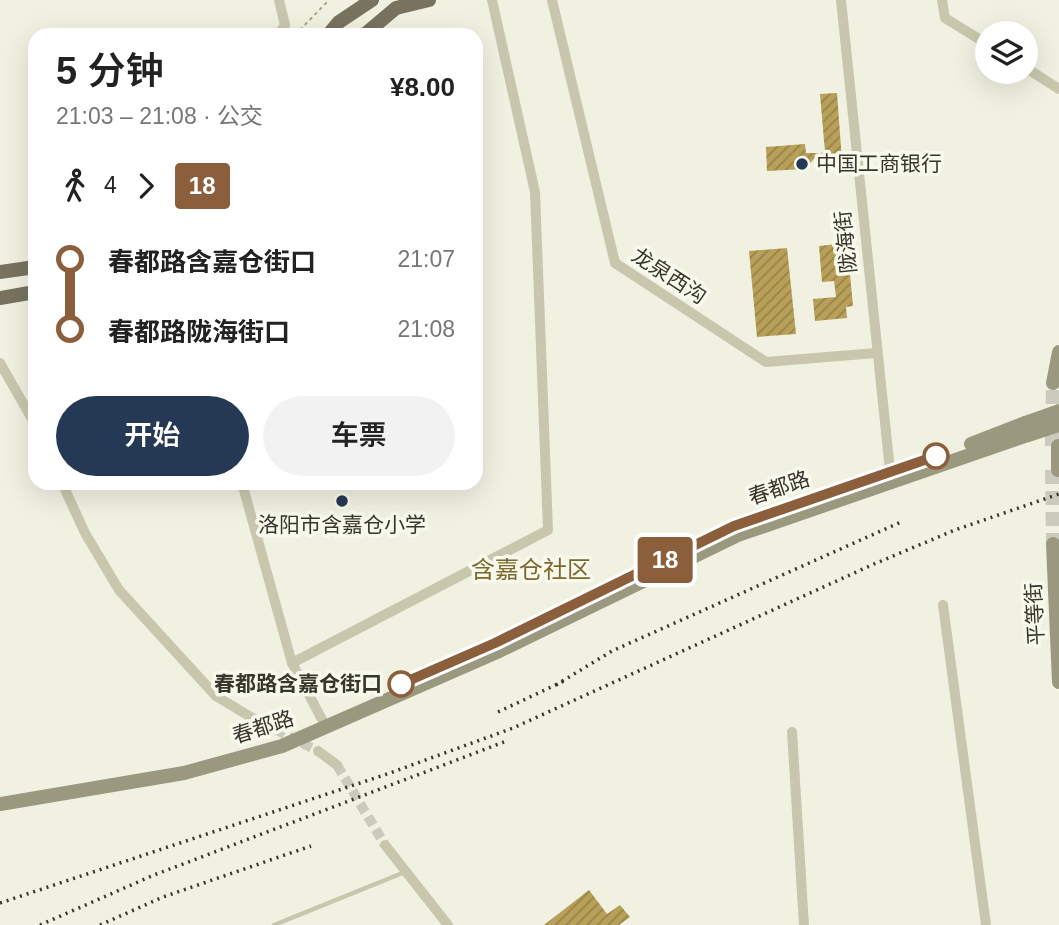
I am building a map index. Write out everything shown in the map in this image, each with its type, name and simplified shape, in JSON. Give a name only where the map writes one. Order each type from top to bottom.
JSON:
[{"type":"main road","points":[[334,28],[372,0]]},
{"type":"main road","points":[[372,28],[396,8],[429,0]]},
{"type":"main road","points":[[0,272],[28,268]]},
{"type":"main road","points":[[0,298],[28,293]]},
{"type":"main road","points":[[1053,383],[1059,352]]},
{"type":"main road","points":[[1027,429],[1059,411]]},
{"type":"main road","points":[[1027,429],[1059,425]]},
{"type":"main road","name":"春都路","points":[[0,804],[184,773],[282,746],[324,723],[734,526],[1027,429]]},
{"type":"main road","points":[[1055,446],[1055,470]]},
{"type":"main road","name":"平等街","points":[[1053,544],[1059,682]]},
{"type":"main road","name":"春都路","points":[[0,794],[181,764],[324,723]]},
{"type":"street","points":[[279,0],[285,25],[283,28]]},
{"type":"street","points":[[292,663],[548,530],[536,192],[492,0]]},
{"type":"street","name":"龙泉西沟","points":[[552,0],[615,262],[766,362],[876,353]]},
{"type":"street","name":"陇海街","points":[[841,0],[890,476]]},
{"type":"street","points":[[942,0],[945,18],[975,37]]},
{"type":"street","points":[[1038,76],[1059,89]]},
{"type":"street","points":[[0,363],[28,412]]},
{"type":"street","points":[[65,490],[85,533],[119,590],[216,696],[249,716]]},
{"type":"street","points":[[245,490],[292,663],[324,723]]},
{"type":"street","points":[[943,605],[986,925]]},
{"type":"street","points":[[792,732],[804,925]]},
{"type":"street","points":[[318,751],[337,765]]},
{"type":"street","points":[[385,845],[448,925]]},
{"type":"lane","points":[[274,925],[406,871]]},
{"type":"path","points":[[302,28],[329,0]]},
{"type":"building","points":[[837,93],[842,161],[821,162],[820,153],[825,152],[820,94]]},
{"type":"building","points":[[805,144],[806,153],[819,153],[805,169],[767,171],[766,147]]},
{"type":"building","points":[[847,243],[853,306],[846,307],[847,318],[815,321],[813,299],[836,297],[834,281],[822,282],[819,246]]},
{"type":"building","points":[[787,248],[796,334],[757,337],[749,251]]},
{"type":"building","points":[[589,890],[607,914],[620,905],[630,917],[619,925],[544,925]]},
{"type":"tunnel","points":[[1052,446],[1053,383]]},
{"type":"tunnel","points":[[1052,470],[1053,544]]},
{"type":"tunnel","points":[[249,716],[318,751]]},
{"type":"tunnel","points":[[337,765],[385,845]]},
{"type":"railway","points":[[0,903],[390,773],[513,728],[874,564],[955,530],[1059,494]]},
{"type":"railway","points":[[556,685],[612,651],[901,522]]},
{"type":"railway","points":[[498,712],[564,681]]},
{"type":"railway","points":[[40,925],[154,875],[504,742]]},
{"type":"railway","points":[[100,925],[163,897],[311,846]]},
{"type":"bus line","name":"18","points":[[401,684],[495,643],[734,526],[936,456]]},
{"type":"place","name":"中国工商银行","points":[[802,164]]},
{"type":"place","name":"洛阳市含嘉仓小学","points":[[342,501]]},
{"type":"place","name":"春都路含嘉仓街口","points":[[401,684]]},
{"type":"district","name":"含嘉仓社区","points":[[531,570]]}]
